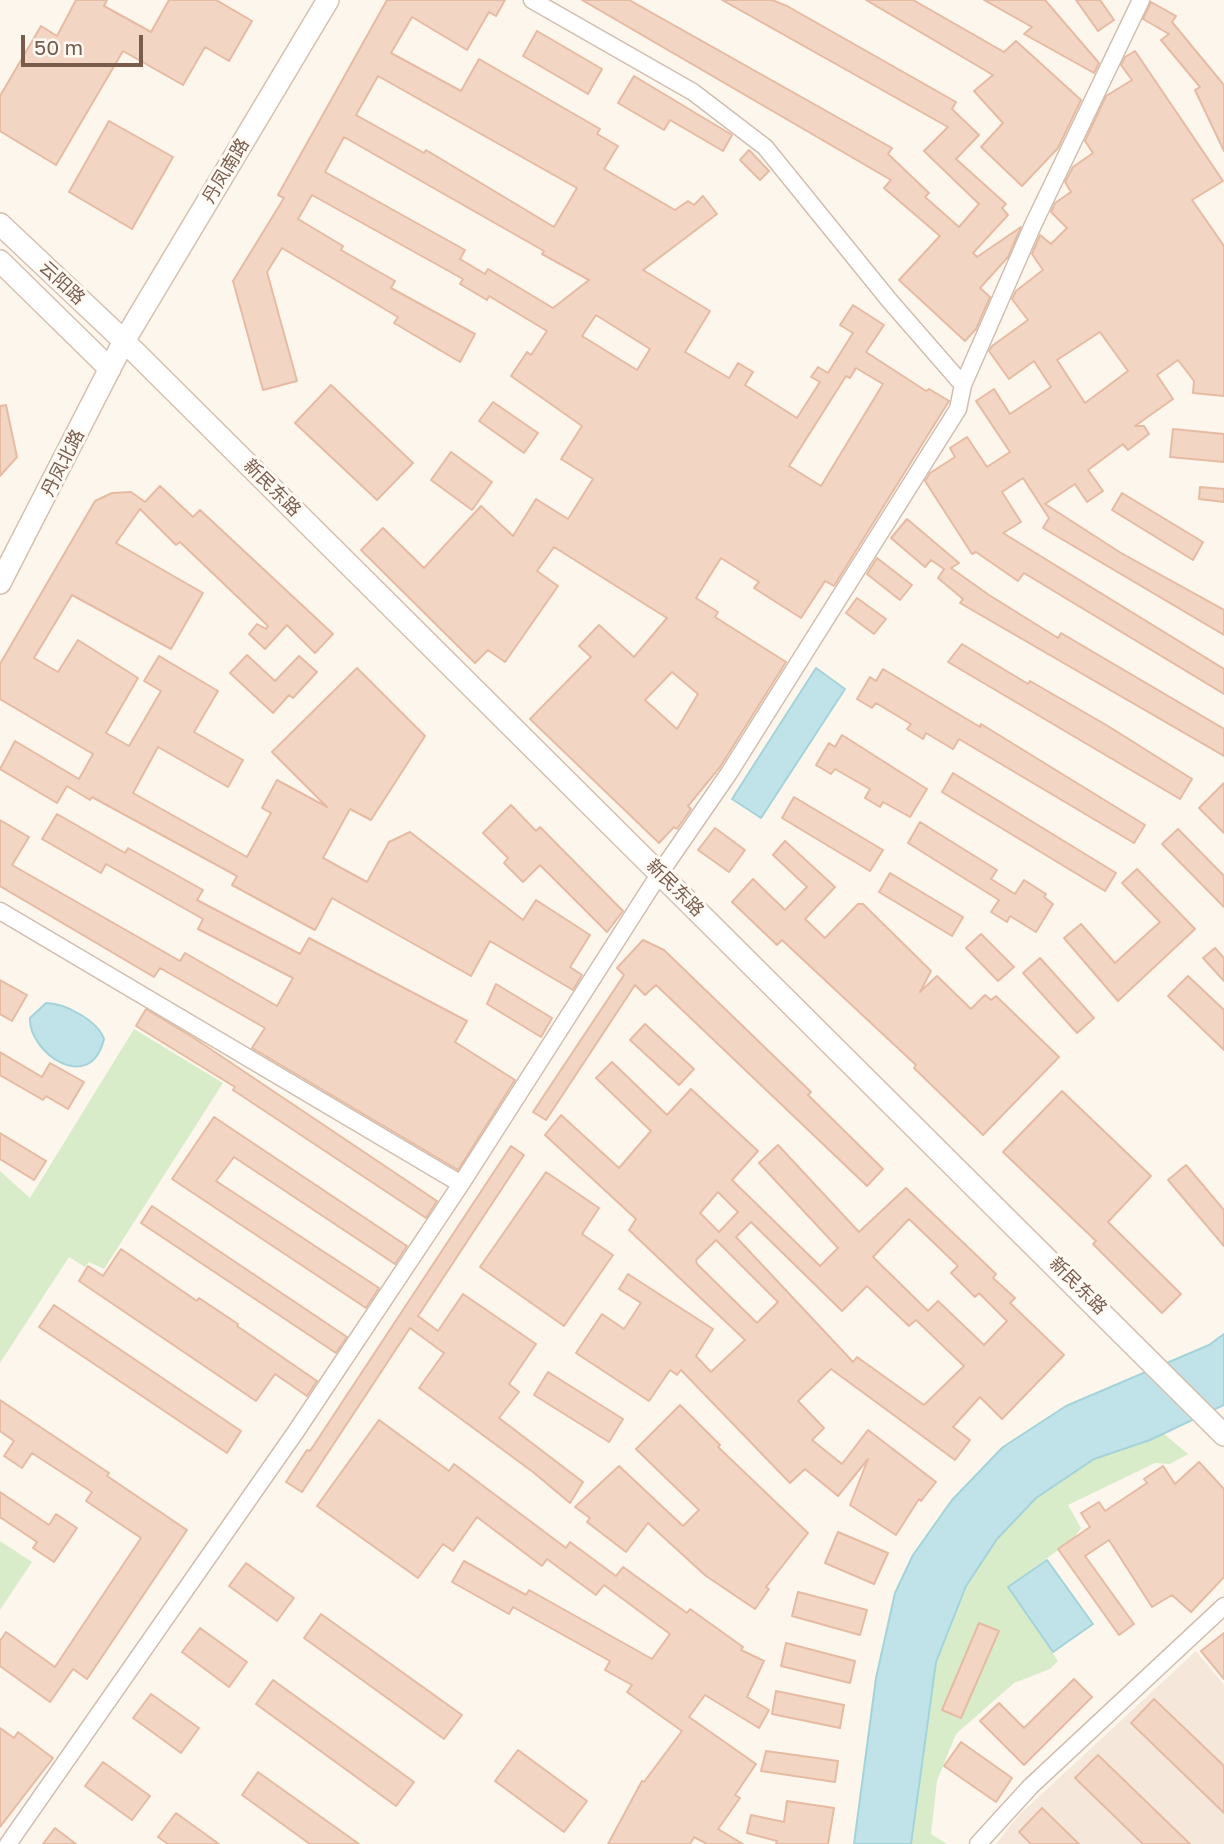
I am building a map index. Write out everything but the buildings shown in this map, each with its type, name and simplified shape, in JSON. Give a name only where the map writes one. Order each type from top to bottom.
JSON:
[{"type":"street","name":"丹凤南路","points":[[124,341],[328,0]]},
{"type":"street","points":[[533,0],[693,92],[765,146],[889,300],[963,385]]},
{"type":"street","points":[[8,1844],[298,1430],[461,1184],[660,873],[729,772],[958,409],[963,385],[1033,225],[1141,0]]},
{"type":"street","name":"云阳路","points":[[0,224],[124,341]]},
{"type":"street","name":"云阳路","points":[[0,261],[110,369]]},
{"type":"street","name":"丹凤北路","points":[[0,583],[124,341]]},
{"type":"street","name":"新民东路","points":[[124,341],[1143,1350],[1224,1434]]},
{"type":"street","points":[[0,911],[461,1184]]},
{"type":"street","points":[[978,1844],[1031,1786],[1224,1606]]},
{"type":"shaded area","points":[[1196,1651],[1224,1685],[1224,1844],[996,1844],[1019,1815]]},
{"type":"green space","points":[[134,1029],[223,1083],[104,1269],[89,1262],[85,1267],[69,1257],[0,1363],[0,1171],[30,1198]]},
{"type":"green space","points":[[1164,1434],[1188,1454],[1170,1464],[1155,1463],[1068,1505],[1081,1528],[1073,1539],[1008,1587],[1058,1661],[1050,1669],[1014,1683],[956,1734],[937,1781],[931,1834],[947,1844],[910,1844],[924,1731],[936,1664],[945,1633],[974,1573],[1016,1519],[1040,1495],[1066,1475],[1102,1455]]},
{"type":"green space","points":[[0,1541],[32,1562],[0,1610]]},
{"type":"water","points":[[816,668],[845,689],[761,818],[732,799]]},
{"type":"water","points":[[46,1003],[80,1014],[101,1032],[104,1039],[97,1056],[86,1065],[61,1063],[39,1044],[32,1031],[30,1018]]},
{"type":"water","points":[[1224,1334],[1224,1405],[1150,1440],[1094,1459],[1036,1498],[997,1539],[966,1586],[936,1662],[911,1844],[854,1844],[876,1678],[895,1593],[913,1555],[952,1500],[1003,1447],[1066,1406],[1209,1345]]},
{"type":"water","points":[[1047,1560],[1093,1624],[1053,1652],[1008,1587]]}]
